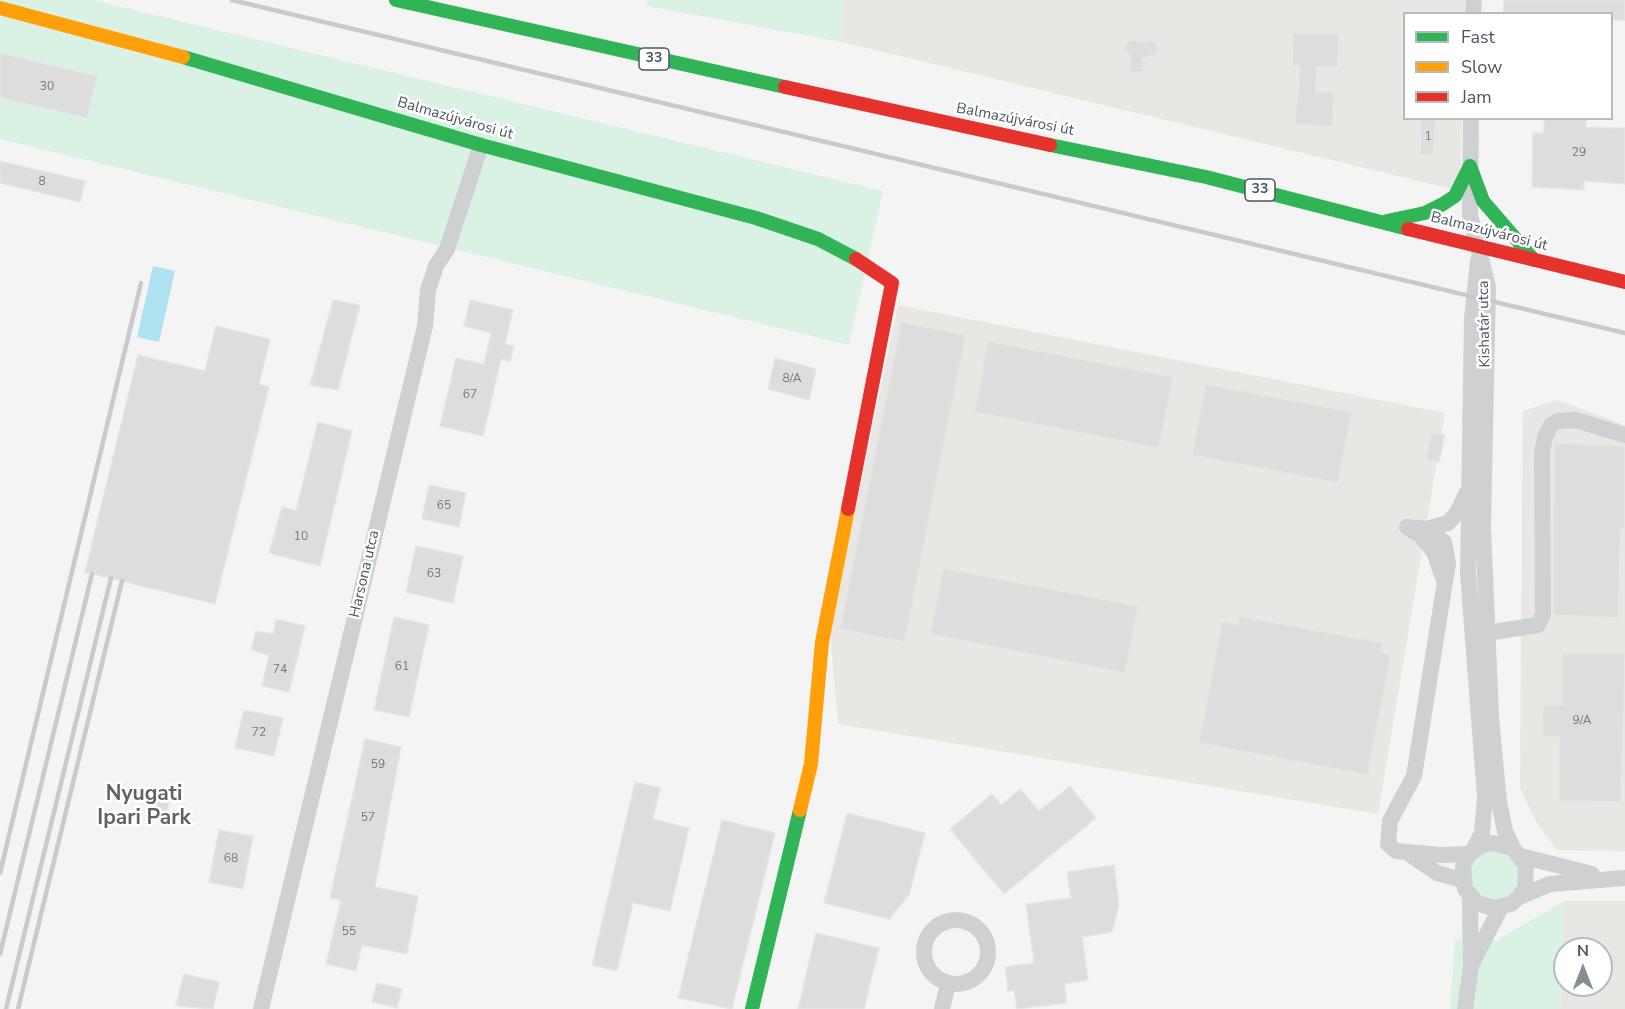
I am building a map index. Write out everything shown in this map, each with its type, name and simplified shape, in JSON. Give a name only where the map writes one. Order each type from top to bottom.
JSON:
[{"type":"street","name":"Balmazújvárosi út","points":[[396,0],[912,116],[1188,172],[1479,248],[1625,282]]},
{"type":"street","name":"Balmazújvárosi út","points":[[0,8],[150,47],[481,145],[698,201],[818,239],[849,255],[892,283],[822,642],[811,764],[752,1009]]},
{"type":"street","points":[[1471,120],[1470,215],[1479,248]]},
{"type":"street","name":"Harsona utca","points":[[261,1009],[425,326],[428,290],[436,266],[447,249],[481,145]]},
{"type":"street","points":[[1381,222],[1425,213],[1443,204],[1455,196],[1470,166]]},
{"type":"street","points":[[1470,166],[1484,201],[1493,215],[1534,260]]},
{"type":"street","name":"Kishatár utca","points":[[1471,852],[1484,823],[1484,770],[1468,573],[1472,319],[1479,248]]},
{"type":"street","name":"Kishatár utca","points":[[1479,248],[1488,299],[1483,527],[1487,633],[1499,802],[1505,831],[1517,852]]},
{"type":"street","points":[[1487,633],[1538,625],[1543,614],[1542,452],[1545,437],[1551,425],[1558,421],[1576,420],[1625,435]]},
{"type":"street","points":[[1468,488],[1453,518],[1439,526],[1426,529],[1407,527],[1420,535],[1434,552],[1443,580],[1414,776],[1390,821],[1387,832],[1388,843],[1396,851],[1440,855],[1471,852],[1493,843],[1607,877]]},
{"type":"street","points":[[1406,851],[1437,873],[1462,880]]},
{"type":"street","points":[[1465,1009],[1471,966],[1470,898],[1462,880],[1463,866],[1471,852]]},
{"type":"street","points":[[1517,852],[1527,877],[1519,897]]},
{"type":"street","points":[[1470,898],[1484,906],[1501,907],[1550,884],[1607,877],[1625,878]]},
{"type":"street","points":[[1471,966],[1501,907]]},
{"type":"street","points":[[942,1009],[948,984]]},
{"type":"shaded area","points":[[843,0],[1465,0],[1465,12],[1403,12],[1403,120],[1462,120],[1460,191],[842,42]]},
{"type":"shaded area","points":[[898,305],[1445,413],[1378,814],[838,724],[830,632]]},
{"type":"shaded area","points":[[1557,400],[1625,425],[1625,851],[1557,850],[1536,822],[1520,788],[1523,411]]},
{"type":"shaded area","points":[[1564,901],[1625,901],[1625,1009],[1561,1009],[1561,997],[1613,997],[1613,937],[1563,937]]},
{"type":"green space","points":[[0,0],[93,0],[883,191],[849,345],[0,139]]},
{"type":"green space","points":[[647,0],[843,0],[842,42],[647,6]]},
{"type":"green space","points":[[1489,850],[1499,850],[1512,857],[1519,870],[1519,880],[1512,893],[1499,900],[1489,900],[1480,896],[1473,889],[1469,880],[1469,870],[1473,861],[1480,854]]},
{"type":"green space","points":[[1564,901],[1563,937],[1553,937],[1553,997],[1561,997],[1561,1009],[1450,1009],[1455,939],[1496,941]]},
{"type":"water","points":[[153,266],[175,271],[159,342],[137,337]]},
{"type":"building","points":[[1504,0],[1625,0],[1625,20],[1613,20],[1613,12],[1503,12]]},
{"type":"building","points":[[1293,33],[1339,34],[1338,67],[1317,67],[1316,92],[1334,92],[1333,126],[1295,125],[1300,66],[1292,66]]},
{"type":"building","points":[[1133,39],[1142,42],[1151,40],[1158,45],[1158,53],[1143,59],[1143,72],[1129,72],[1130,56],[1124,48],[1126,43]]},
{"type":"building","points":[[0,53],[97,76],[87,118],[0,98]]},
{"type":"building","points":[[1421,120],[1435,120],[1434,156],[1420,155]]},
{"type":"building","points":[[1545,120],[1586,120],[1586,127],[1625,128],[1625,184],[1584,181],[1584,190],[1532,187],[1533,133],[1543,133]]},
{"type":"building","points":[[0,161],[85,181],[80,202],[0,183]]},
{"type":"building","points":[[333,300],[360,305],[338,390],[310,385]]},
{"type":"building","points":[[470,300],[513,310],[505,344],[514,346],[510,362],[501,359],[483,436],[440,426],[456,358],[484,364],[491,333],[464,326]]},
{"type":"building","points":[[901,322],[966,335],[905,642],[840,629]]},
{"type":"building","points":[[216,326],[270,339],[259,384],[269,387],[215,604],[85,572],[138,355],[205,371]]},
{"type":"building","points":[[988,341],[1173,377],[1159,448],[974,412]]},
{"type":"building","points":[[775,358],[816,369],[809,400],[768,389]]},
{"type":"building","points":[[1205,384],[1352,412],[1338,483],[1192,455]]},
{"type":"building","points":[[318,422],[352,431],[320,566],[269,553],[282,507],[296,511]]},
{"type":"building","points":[[1431,432],[1445,435],[1439,462],[1426,460]]},
{"type":"building","points":[[1554,443],[1625,446],[1625,530],[1621,530],[1618,618],[1553,615]]},
{"type":"building","points":[[429,485],[466,493],[459,527],[422,519]]},
{"type":"building","points":[[416,546],[463,556],[453,603],[406,592]]},
{"type":"building","points":[[943,568],[1138,606],[1125,673],[930,634]]},
{"type":"building","points":[[1239,616],[1383,643],[1381,652],[1391,654],[1368,775],[1199,743],[1222,621],[1238,624]]},
{"type":"building","points":[[394,617],[429,625],[409,717],[374,710]]},
{"type":"building","points":[[276,619],[305,626],[289,692],[262,686],[269,655],[251,650],[256,631],[273,634]]},
{"type":"building","points":[[1562,653],[1625,653],[1621,802],[1559,801],[1559,737],[1542,737],[1543,705],[1562,705]]},
{"type":"building","points":[[244,710],[283,718],[274,756],[235,748]]},
{"type":"building","points":[[365,739],[401,747],[375,887],[418,896],[407,954],[362,945],[356,971],[326,964],[341,900],[330,898]]},
{"type":"building","points":[[635,782],[660,788],[653,819],[689,828],[670,911],[633,903],[617,971],[592,965]]},
{"type":"building","points":[[1070,786],[1096,818],[1004,894],[950,829],[992,794],[1001,805],[1020,789],[1039,811]]},
{"type":"building","points":[[155,799],[169,802],[167,815],[153,813]]},
{"type":"building","points":[[847,813],[925,833],[909,895],[889,919],[824,903]]},
{"type":"building","points":[[722,820],[775,833],[732,1009],[678,998]]},
{"type":"building","points":[[219,830],[253,836],[243,889],[209,882]]},
{"type":"building","points":[[1114,865],[1119,905],[1112,932],[1082,937],[1088,980],[1064,984],[1067,1003],[1017,1009],[1014,990],[1008,991],[1005,967],[1034,963],[1026,904],[1071,898],[1067,872]]},
{"type":"building","points":[[816,933],[879,948],[864,1009],[798,1009]]},
{"type":"building","points":[[184,974],[219,982],[213,1009],[176,1006]]},
{"type":"building","points":[[377,983],[402,989],[397,1008],[372,1002]]},
{"type":"railway","points":[[232,0],[1625,333]]},
{"type":"railway","points":[[0,873],[141,283]]},
{"type":"railway","points":[[0,954],[92,574]]},
{"type":"railway","points":[[6,1009],[111,578]]},
{"type":"railway","points":[[18,1009],[122,581]]},
{"type":"traffic: fast","points":[[396,0],[785,87]]},
{"type":"traffic: fast","points":[[183,57],[481,145],[756,218],[818,239],[856,259]]},
{"type":"traffic: fast","points":[[1050,145],[1206,177],[1408,229]]},
{"type":"traffic: fast","points":[[1470,166],[1483,201],[1534,260]]},
{"type":"traffic: fast","points":[[1387,221],[1425,213],[1443,204],[1455,196],[1470,166]]},
{"type":"traffic: fast","points":[[752,1009],[800,810]]},
{"type":"traffic: slow","points":[[0,8],[183,57]]},
{"type":"traffic: slow","points":[[800,810],[811,764],[822,642],[848,509]]},
{"type":"traffic: jam","points":[[785,87],[1050,145]]},
{"type":"traffic: jam","points":[[1408,229],[1625,282]]},
{"type":"traffic: jam","points":[[848,509],[892,283],[856,259]]},
{"type":"district","name":"Nyugati Ipari Park","points":[[144,807]]}]
